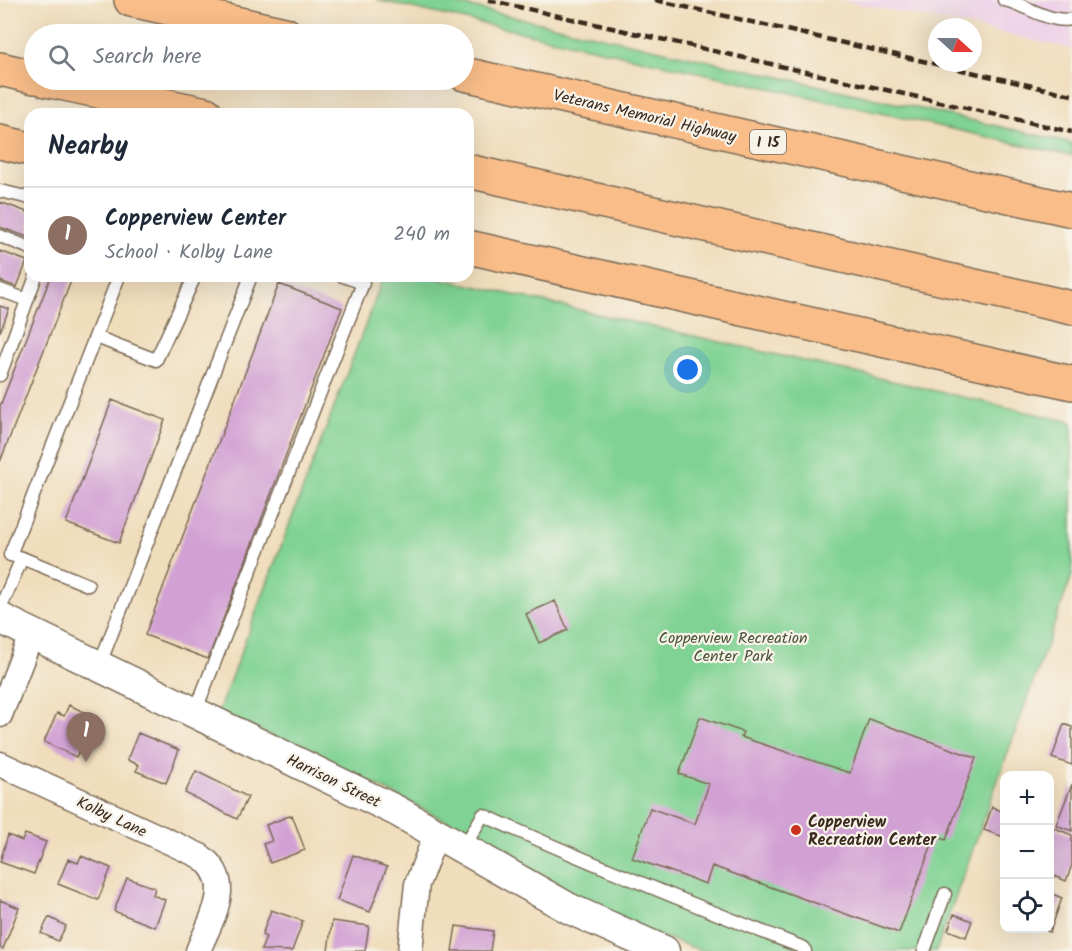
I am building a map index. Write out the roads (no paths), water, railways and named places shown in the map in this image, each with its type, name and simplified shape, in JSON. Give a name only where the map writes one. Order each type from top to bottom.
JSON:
[{"type":"highway","points":[[131,0],[240,24]]},
{"type":"highway","points":[[0,69],[24,75]]},
{"type":"highway","name":"Veterans Memorial Highway","points":[[474,76],[1072,210]]},
{"type":"highway","points":[[93,90],[178,108]]},
{"type":"highway","points":[[0,142],[24,148]]},
{"type":"highway","points":[[474,172],[1072,308]]},
{"type":"highway","points":[[474,249],[1072,383]]},
{"type":"street","name":"Harrison Street","points":[[0,618],[437,832],[580,914],[664,951]]},
{"type":"street","points":[[0,715],[32,633]]},
{"type":"street","name":"Kolby Lane","points":[[0,764],[200,856],[212,864],[218,874],[220,888],[198,951]]},
{"type":"street","points":[[410,951],[417,884],[437,832]]},
{"type":"lane","points":[[1004,0],[1020,2],[1060,22],[1072,19]]},
{"type":"lane","points":[[0,191],[24,197]]},
{"type":"lane","points":[[0,236],[24,246]]},
{"type":"lane","points":[[0,375],[6,342],[34,282]]},
{"type":"lane","points":[[88,585],[10,555],[117,282]]},
{"type":"lane","points":[[96,337],[156,360],[192,282]]},
{"type":"lane","points":[[99,666],[249,282]]},
{"type":"lane","points":[[195,712],[363,283],[360,282]]},
{"type":"lane","points":[[0,290],[27,300]]},
{"type":"lane","points":[[0,609],[22,558]]},
{"type":"lane","points":[[464,847],[483,815],[543,843],[590,860],[623,878],[804,948],[805,951]]},
{"type":"lane","points":[[924,951],[945,894]]},
{"type":"railway","points":[[488,0],[1072,132]]},
{"type":"railway","points":[[655,0],[1072,95]]},
{"type":"place","name":"Copperview Center","points":[[86,762]]},
{"type":"place","name":"Copperview Recreation Center","points":[[796,830]]},
{"type":"park label","name":"Copperview Recreation Center Park","points":[[733,646]]}]
